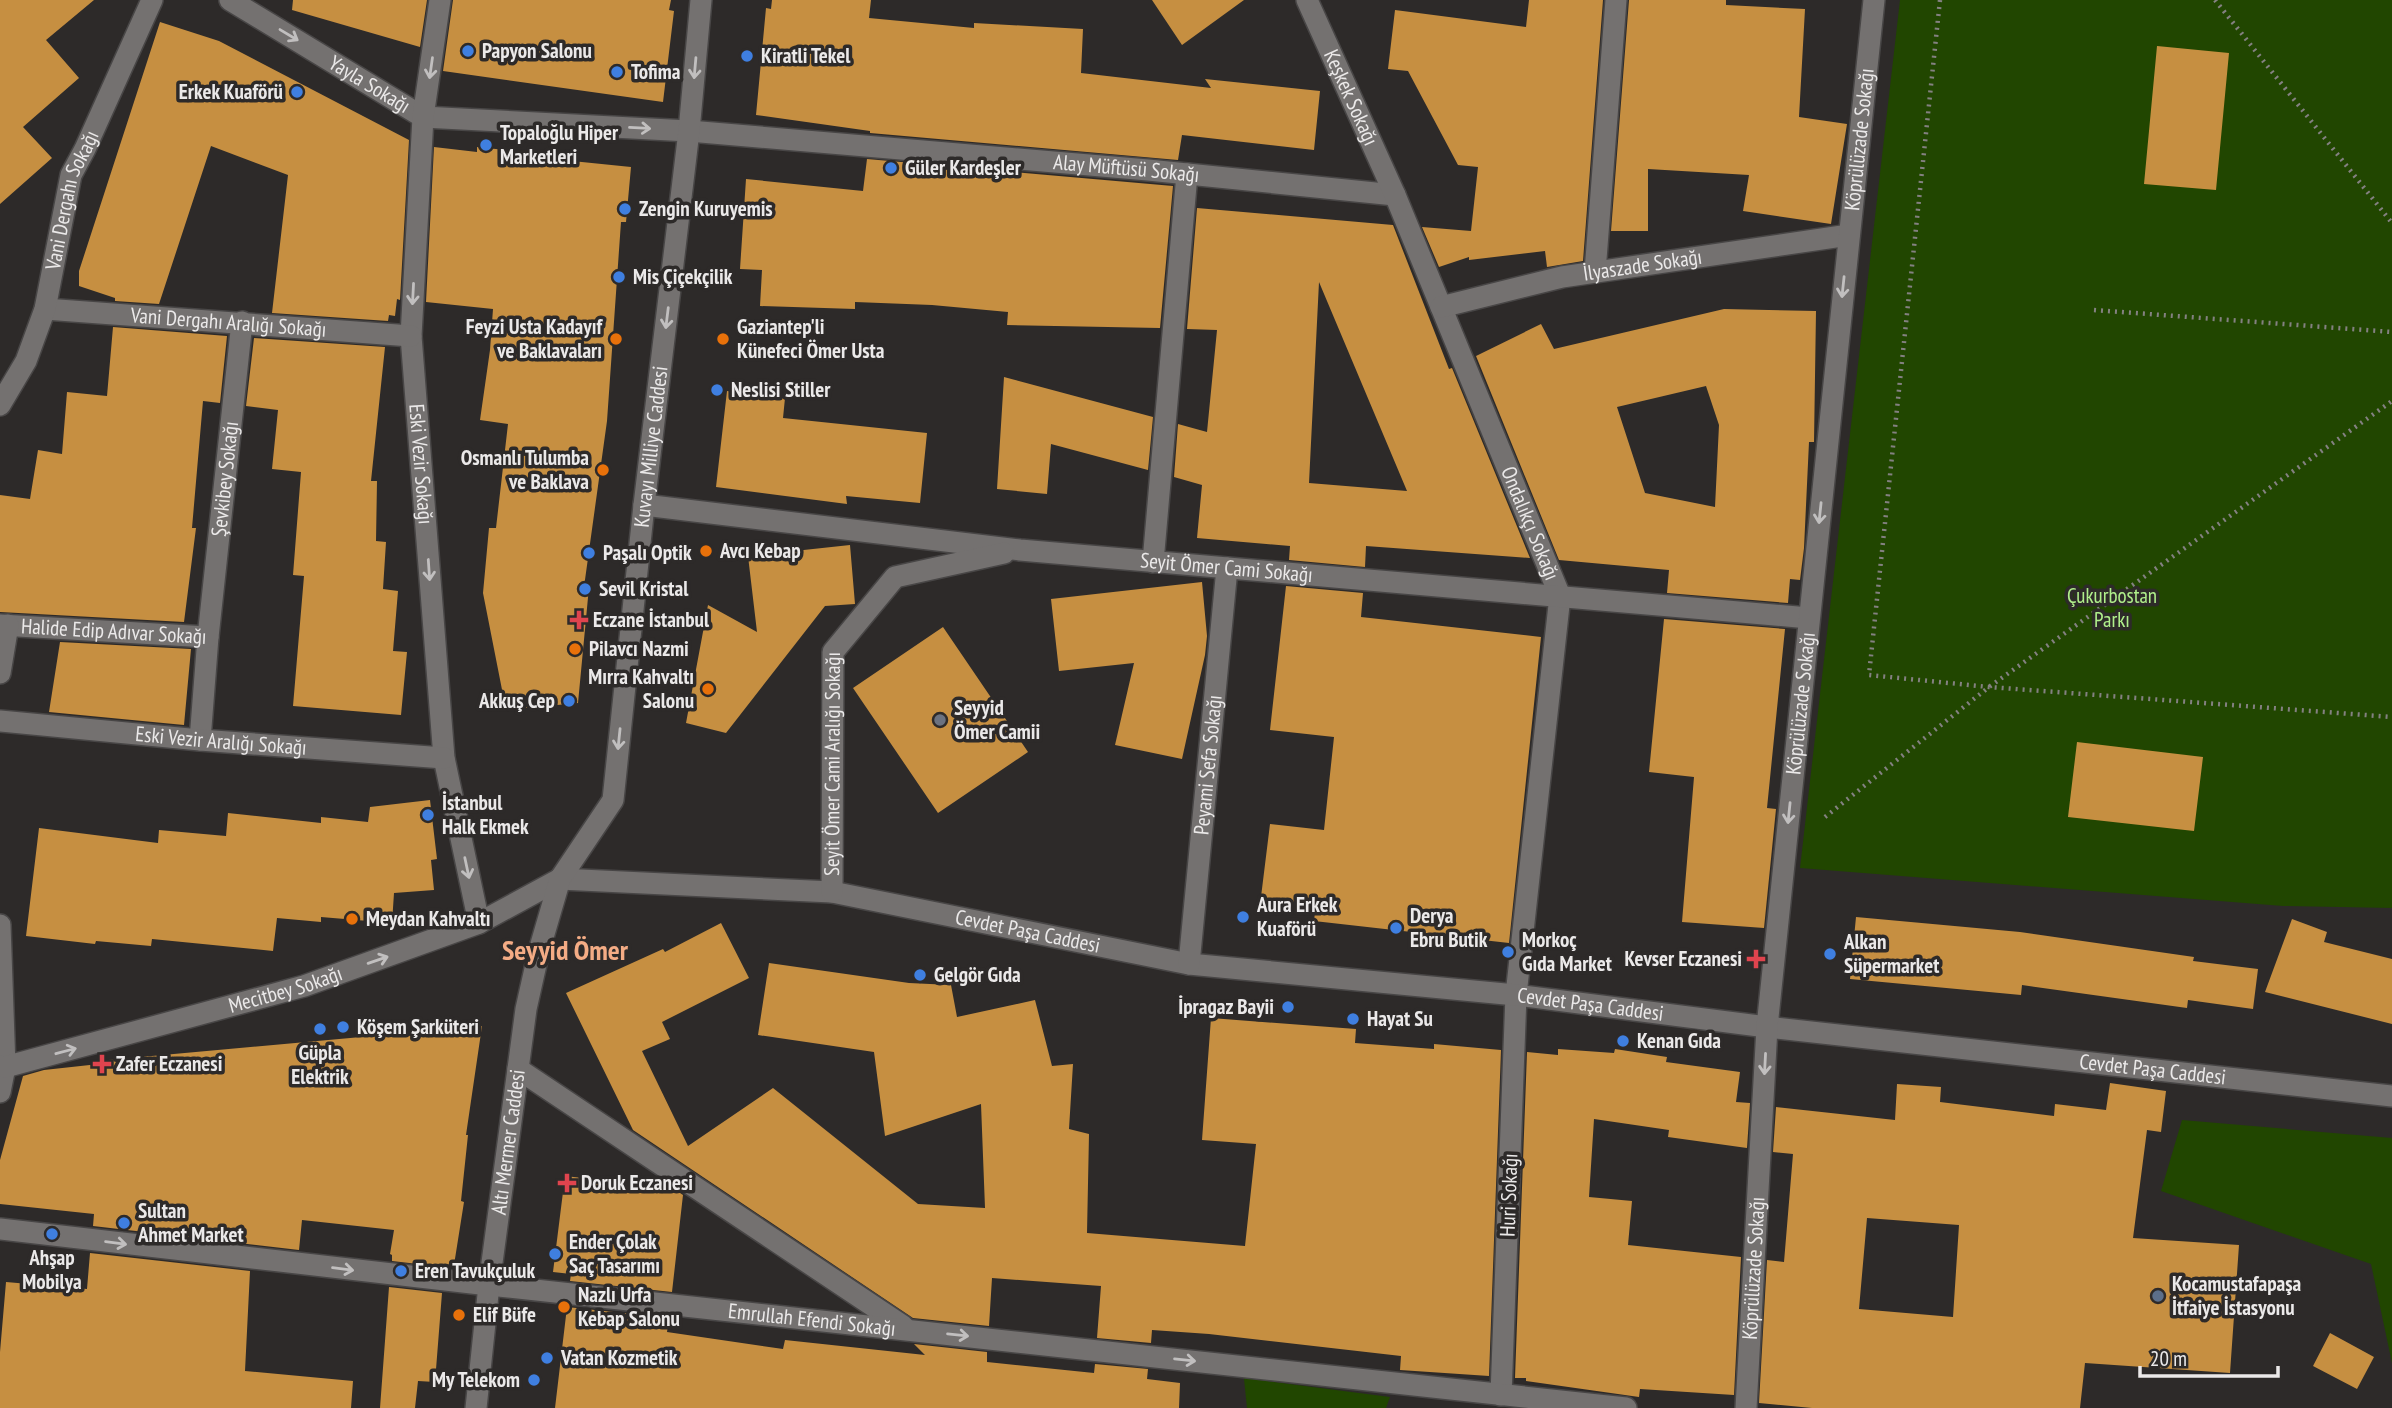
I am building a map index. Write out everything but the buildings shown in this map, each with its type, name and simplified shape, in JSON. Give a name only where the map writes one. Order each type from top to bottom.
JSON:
[{"type":"street","name":"Vani Dergahı Sokağı","points":[[0,405],[26,361],[45,309],[71,175],[152,0]]},
{"type":"street","name":"Yayla Sokağı","points":[[230,0],[424,117],[689,131]]},
{"type":"street","name":"Eski Vezir Sokağı","points":[[440,0],[424,117],[411,336],[444,758],[479,923]]},
{"type":"street","name":"Kuvayı Milliye Caddesi","points":[[560,879],[613,800],[644,505],[689,131],[701,0]]},
{"type":"street","name":"Keşkek Sokağı","points":[[1307,0],[1395,195]]},
{"type":"street","points":[[1595,272],[1616,0]]},
{"type":"street","name":"Köprülüzade Sokağı","points":[[1746,1408],[1767,1027],[1874,0]]},
{"type":"street","name":"Alay Müftüsü Sokağı","points":[[689,131],[1187,174],[1395,195]]},
{"type":"street","points":[[1153,562],[1187,174]]},
{"type":"street","name":"Ondalıkçı Sokağı","points":[[1395,195],[1560,597],[1516,995]]},
{"type":"street","name":"İlyaszade Sokağı","points":[[1441,307],[1562,277],[1849,235]]},
{"type":"street","name":"Vani Dergahı Aralığı Sokağı","points":[[45,309],[411,336]]},
{"type":"street","name":"Şevkibey Sokağı","points":[[208,637],[242,322]]},
{"type":"street","name":"Seyit Ömer Cami Sokağı","points":[[644,505],[1020,550],[1810,618]]},
{"type":"street","name":"Seyit Ömer Cami Aralığı Sokağı","points":[[832,892],[833,652],[895,577],[1020,550]]},
{"type":"street","name":"Peyami Sefa Sokağı","points":[[1189,964],[1227,568]]},
{"type":"street","points":[[0,673],[4,625]]},
{"type":"street","name":"Halide Edip Adıvar Sokağı","points":[[4,625],[208,637],[200,740]]},
{"type":"street","name":"Eski Vezir Aralığı Sokağı","points":[[0,721],[200,740],[444,758]]},
{"type":"street","name":"Cevdet Paşa Caddesi","points":[[560,879],[832,892],[1189,964],[1516,995],[1767,1027],[2392,1096]]},
{"type":"street","name":"Meсitbey Sokağı","points":[[3,1067],[303,986],[479,923],[560,879]]},
{"type":"street","name":"Altı Mermer Caddesi","points":[[476,1408],[489,1285],[526,1009],[538,951],[560,879]]},
{"type":"street","points":[[0,925],[3,1067],[0,1092]]},
{"type":"street","name":"Huri Sokağı","points":[[1501,1395],[1516,995]]},
{"type":"street","points":[[518,1069],[907,1329]]},
{"type":"street","name":"Emrullah Efendi Sokağı","points":[[0,1229],[489,1285],[1626,1408]]},
{"type":"path","points":[[1940,0],[1870,675],[1989,687],[2392,717]]},
{"type":"path","points":[[2215,0],[2392,223]]},
{"type":"path","points":[[2094,310],[2392,332]]},
{"type":"path","points":[[1786,848],[1989,687],[2392,401]]},
{"type":"green space","name":"Çukurbostan Parkı","points":[[1900,0],[2392,0],[2392,908],[2283,906],[1800,868]]},
{"type":"green space","points":[[2182,1120],[2392,1138],[2392,1363],[2371,1264],[2161,1191]]},
{"type":"green space","points":[[1244,1378],[1390,1397],[1386,1408],[1247,1408]]},
{"type":"place","name":"Papyon Salonu","points":[[468,51]]},
{"type":"place","name":"Kiratli Tekel","points":[[747,56]]},
{"type":"place","name":"Tofima","points":[[617,72]]},
{"type":"place","name":"Erkek Kuaförü","points":[[297,92]]},
{"type":"place","name":"Topaloğlu Hiper Marketleri","points":[[486,145]]},
{"type":"place","name":"Güler Kardeşler","points":[[891,168]]},
{"type":"place","name":"Zengin Kuruyemis","points":[[625,209]]},
{"type":"place","name":"Mis Çiçekçilik","points":[[619,277]]},
{"type":"place","name":"Feyzi Usta Kadayıf ve Baklavaları","points":[[616,339]]},
{"type":"place","name":"Gaziantep'li Künefeci Ömer Usta","points":[[723,339]]},
{"type":"place","name":"Neslisi Stiller","points":[[717,390]]},
{"type":"place","name":"Osmanlı Tulumba ve Baklava","points":[[603,470]]},
{"type":"place","name":"Avcı Kebap","points":[[706,551]]},
{"type":"place","name":"Paşalı Optik","points":[[589,553]]},
{"type":"place","name":"Sevil Kristal","points":[[585,589]]},
{"type":"place","name":"Eczane İstanbul","points":[[579,620]]},
{"type":"place","name":"Pilavcı Nazmi","points":[[575,649]]},
{"type":"place","name":"Mırra Kahvaltı Salonu","points":[[708,689]]},
{"type":"place","name":"Akkuş Cep","points":[[569,701]]},
{"type":"place","name":"Seyyid Ömer Camii","points":[[940,720]]},
{"type":"place","name":"İstanbul Halk Ekmek","points":[[428,815]]},
{"type":"place","name":"Aura Erkek Kuaförü","points":[[1243,917]]},
{"type":"place","name":"Meydan Kahvaltı","points":[[352,919]]},
{"type":"place","name":"Derya Ebru Butik","points":[[1396,928]]},
{"type":"place","name":"Morkoç Gıda Market","points":[[1508,952]]},
{"type":"place","name":"Alkan Süpermarket","points":[[1830,954]]},
{"type":"place","name":"Kevser Eczanesi","points":[[1756,959]]},
{"type":"place","name":"Gelgör Gıda","points":[[920,975]]},
{"type":"place","name":"İpragaz Bayii","points":[[1288,1007]]},
{"type":"place","name":"Hayat Su","points":[[1353,1019]]},
{"type":"place","name":"Köşem Şarküteri","points":[[343,1027]]},
{"type":"place","name":"Güpla Elektrik","points":[[320,1029]]},
{"type":"place","name":"Kenan Gıda","points":[[1623,1041]]},
{"type":"place","name":"Zafer Eczanesi","points":[[102,1064]]},
{"type":"place","name":"Doruk Eczanesi","points":[[567,1183]]},
{"type":"place","name":"Sultan Ahmet Market","points":[[124,1223]]},
{"type":"place","name":"Ahşap Mobilya","points":[[52,1234]]},
{"type":"place","name":"Ender Çolak Saç Tasarımı","points":[[555,1254]]},
{"type":"place","name":"Eren Tavukçuluk","points":[[401,1271]]},
{"type":"place","name":"Kocamustafapaşa İtfaiye İstasyonu","points":[[2158,1296]]},
{"type":"place","name":"Nazlı Urfa Kebap Salonu","points":[[564,1307]]},
{"type":"place","name":"Elif Büfe","points":[[459,1315]]},
{"type":"place","name":"Vatan Kozmetik","points":[[547,1358]]},
{"type":"place","name":"My Telekom","points":[[534,1380]]},
{"type":"district","name":"Seyyid Ömer","points":[[565,950]]}]
